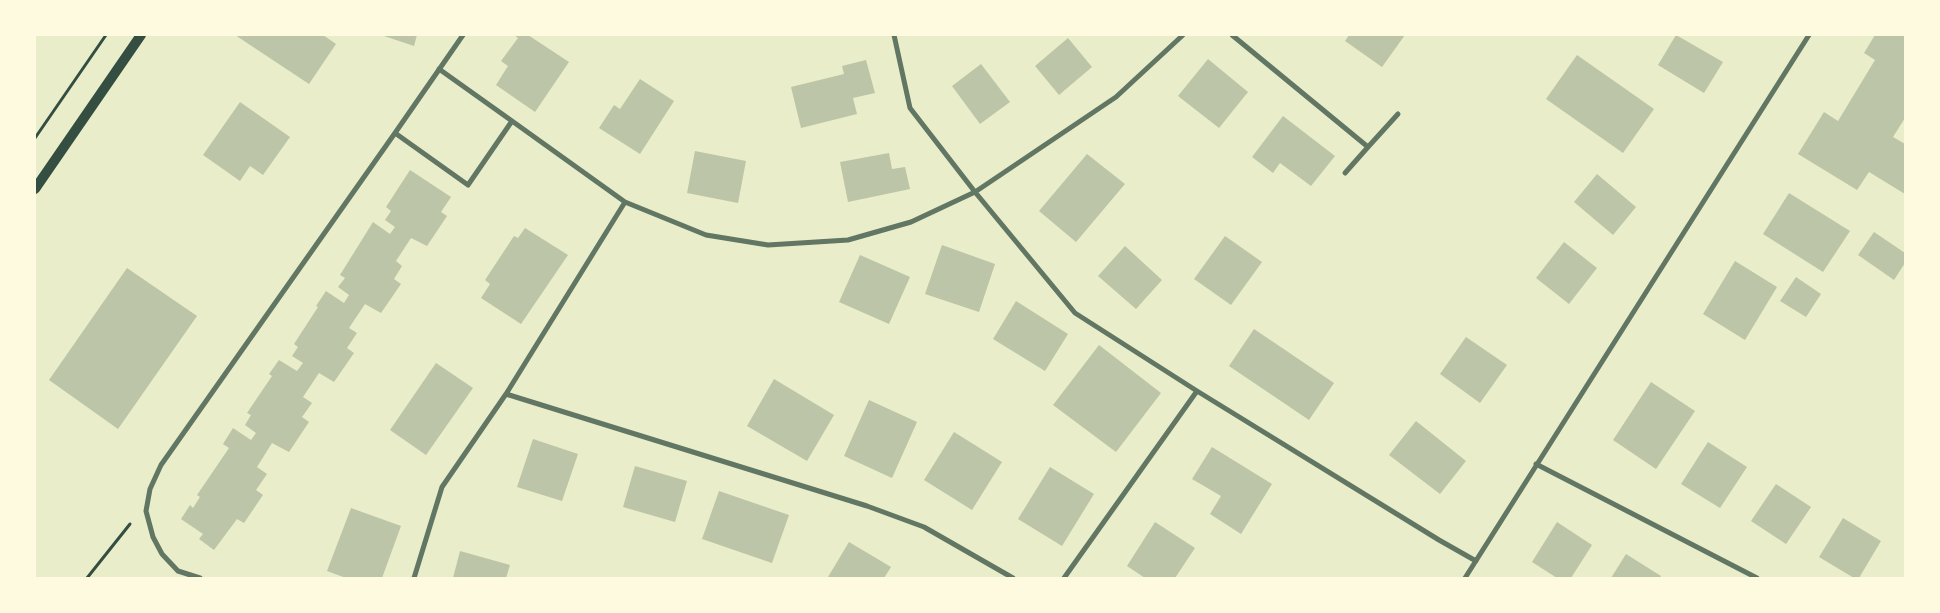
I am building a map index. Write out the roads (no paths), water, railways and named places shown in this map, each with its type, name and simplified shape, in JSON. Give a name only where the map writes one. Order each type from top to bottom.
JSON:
[{"type":"main road","points":[[35,190],[140,35]]},
{"type":"street","points":[[200,578],[178,571],[162,554],[153,537],[146,511],[150,490],[161,465],[463,35]]},
{"type":"street","points":[[894,35],[910,108],[975,192],[1075,313],[1197,391],[1476,561]]},
{"type":"street","points":[[439,69],[625,202],[706,235],[768,245],[848,240],[911,222],[975,192],[1116,97],[1184,35]]},
{"type":"street","points":[[1232,35],[1368,147]]},
{"type":"street","points":[[1464,578],[1808,35]]},
{"type":"street","points":[[1345,174],[1398,114]]},
{"type":"street","points":[[394,133],[468,185],[512,121]]},
{"type":"street","points":[[414,578],[442,486],[506,394],[625,202]]},
{"type":"street","points":[[1064,578],[1197,391]]},
{"type":"street","points":[[506,394],[883,512],[924,527],[1013,578]]},
{"type":"street","points":[[1536,464],[1757,578]]}]
